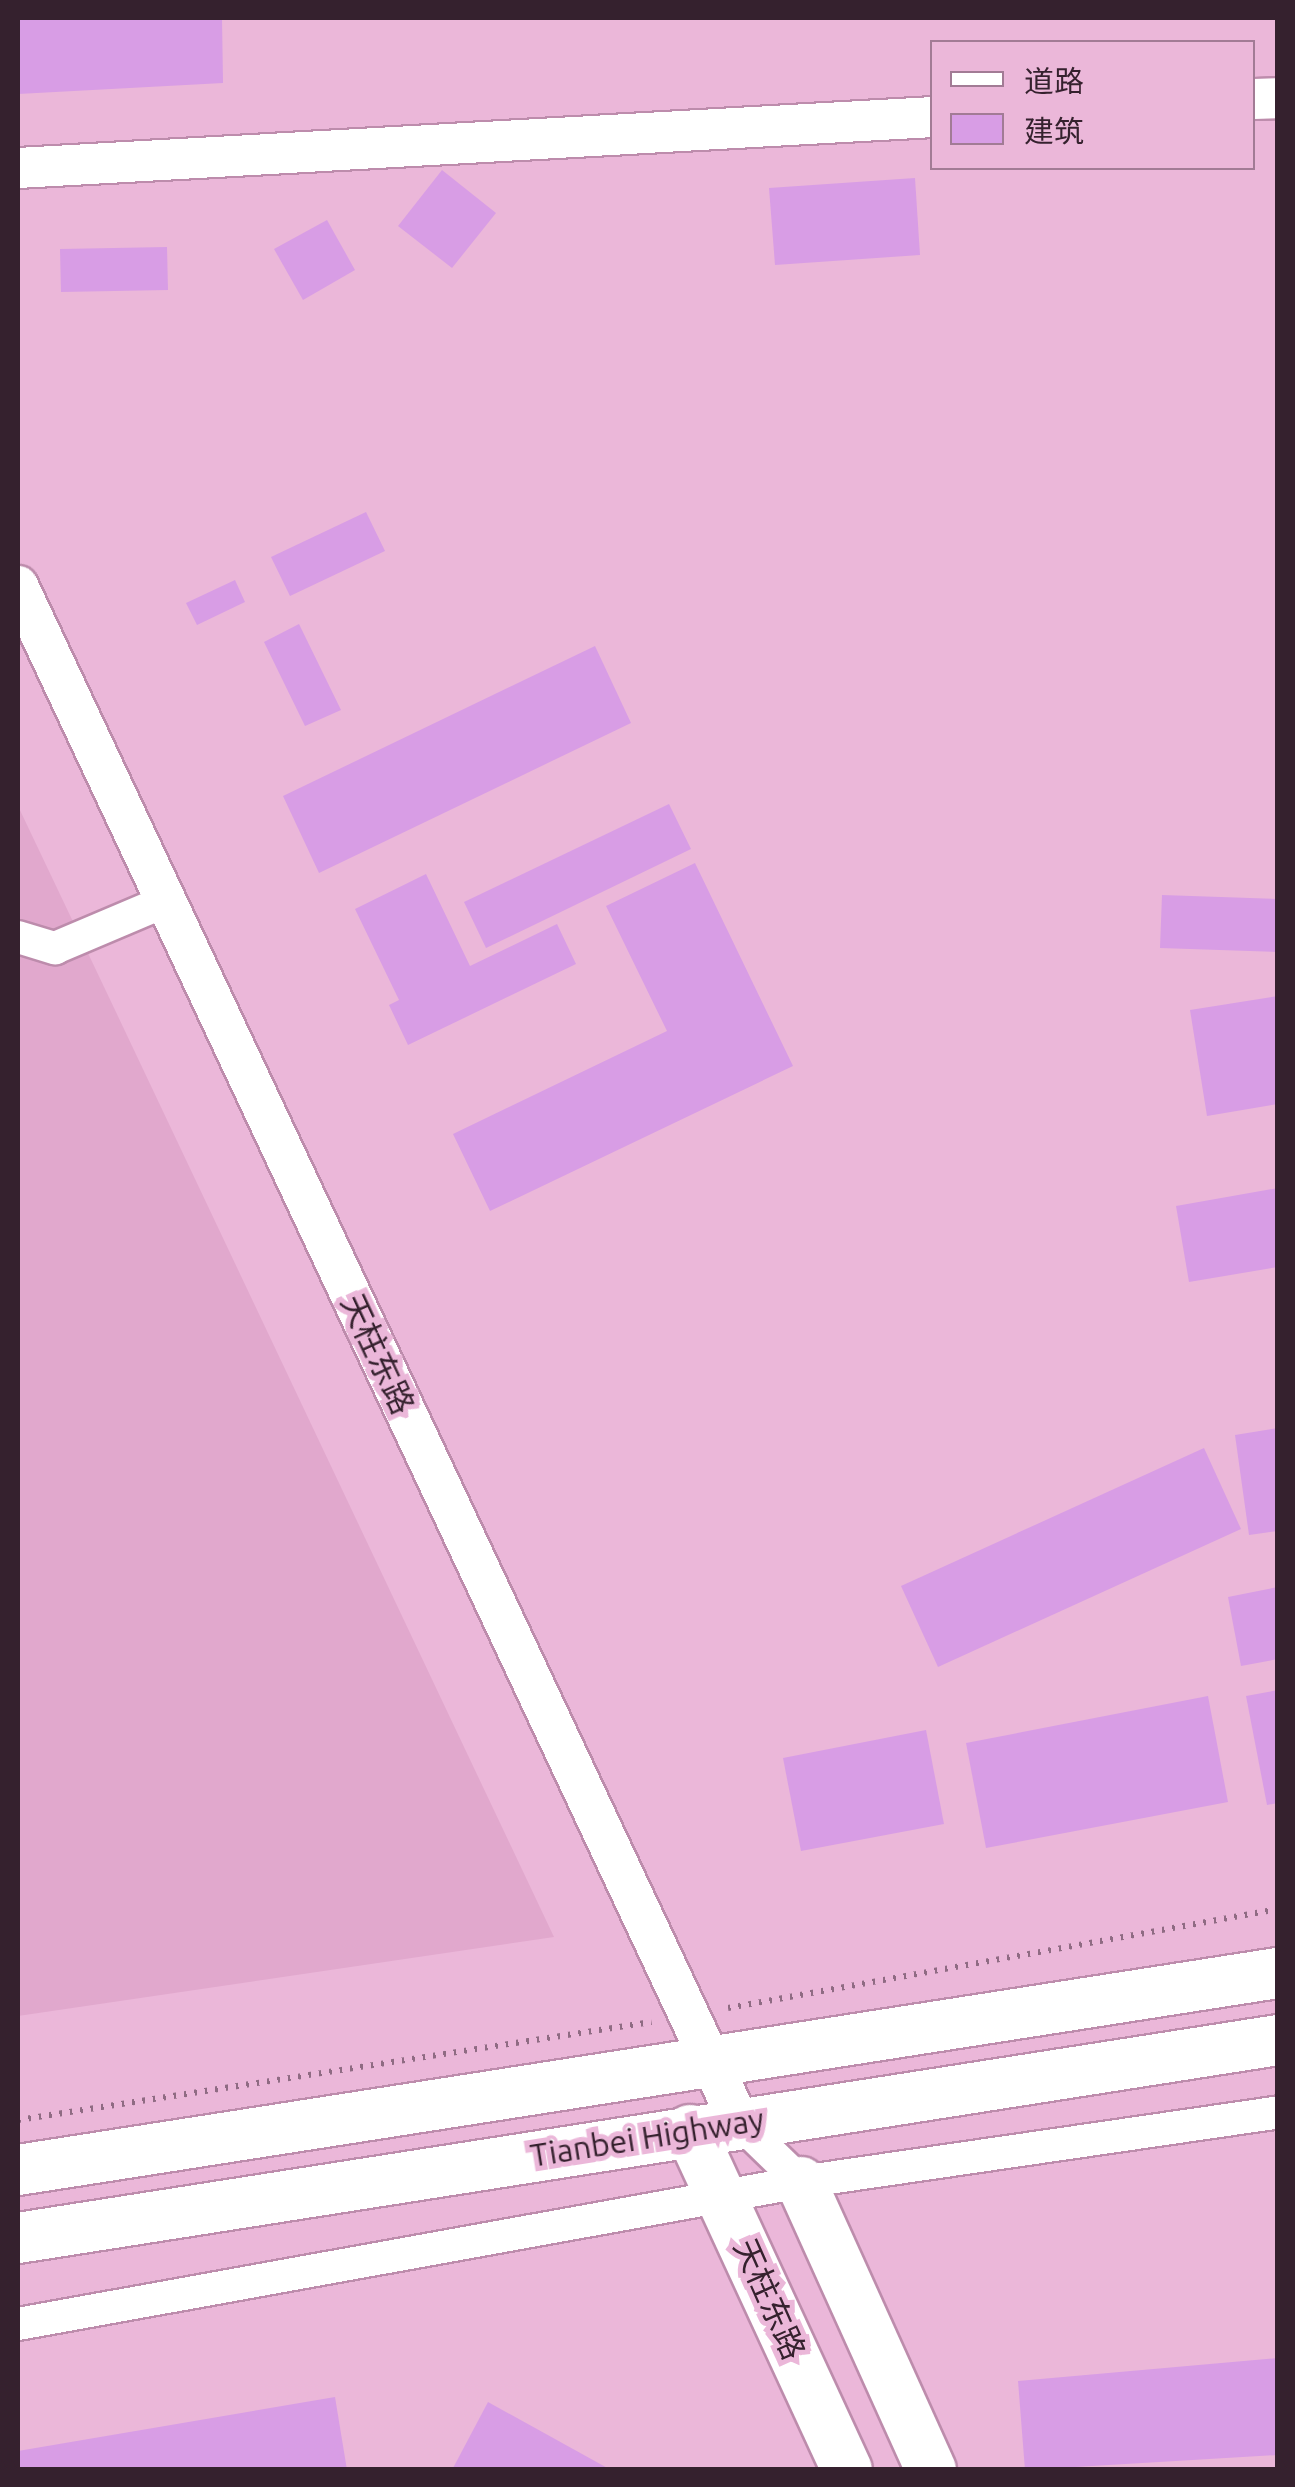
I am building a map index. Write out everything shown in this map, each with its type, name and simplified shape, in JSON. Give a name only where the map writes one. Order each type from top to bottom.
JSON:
[{"type":"main road","name":"Tianbei Highway","points":[[18,2170],[1278,1973]]},
{"type":"main road","name":"Tianbei Highway","points":[[18,2238],[1278,2040]]},
{"type":"main road","name":"天柱东路","points":[[690,2130],[724,2196],[847,2470]]},
{"type":"main road","points":[[801,2182],[931,2470]]},
{"type":"street","points":[[18,168],[930,117]]},
{"type":"street","name":"天柱东路","points":[[18,586],[168,900],[685,2017],[712,2062],[740,2122]]},
{"type":"street","points":[[18,938],[55,948],[168,900]]},
{"type":"street","points":[[18,2324],[801,2182],[1278,2112]]},
{"type":"street","points":[[740,2122],[801,2182]]},
{"type":"path","points":[[18,2120],[685,2017],[1278,1909]]},
{"type":"shaded area","points":[[18,806],[115,1010],[554,1937],[18,2016]]},
{"type":"building","points":[[18,18],[222,18],[223,83],[18,94]]},
{"type":"building","points":[[442,170],[496,213],[452,268],[398,226]]},
{"type":"building","points":[[915,178],[920,255],[775,265],[769,188]]},
{"type":"building","points":[[327,220],[355,270],[303,300],[274,249]]},
{"type":"building","points":[[167,247],[168,290],[61,292],[60,249]]},
{"type":"building","points":[[366,512],[385,551],[290,596],[271,557]]},
{"type":"building","points":[[235,580],[245,602],[197,625],[186,603]]},
{"type":"building","points":[[299,624],[341,710],[305,726],[264,642]]},
{"type":"building","points":[[595,646],[631,723],[319,873],[283,796]]},
{"type":"building","points":[[669,804],[691,849],[486,948],[464,902]]},
{"type":"building","points":[[695,863],[793,1066],[490,1211],[453,1134],[667,1031],[606,906]]},
{"type":"building","points":[[426,874],[470,966],[557,924],[576,964],[408,1045],[389,1005],[399,1000],[355,909]]},
{"type":"building","points":[[1162,895],[1278,899],[1278,952],[1160,948]]},
{"type":"building","points":[[1278,996],[1278,1104],[1207,1116],[1190,1010]]},
{"type":"building","points":[[1278,1188],[1278,1267],[1189,1282],[1176,1206]]},
{"type":"building","points":[[1278,1428],[1278,1531],[1249,1535],[1235,1435]]},
{"type":"building","points":[[1204,1448],[1241,1529],[938,1667],[901,1586]]},
{"type":"building","points":[[1278,1587],[1278,1659],[1241,1666],[1228,1597]]},
{"type":"building","points":[[1278,1690],[1278,1803],[1267,1805],[1246,1696]]},
{"type":"building","points":[[1208,1696],[1228,1802],[986,1848],[966,1743]]},
{"type":"building","points":[[926,1730],[944,1824],[801,1851],[783,1758]]},
{"type":"building","points":[[1278,2358],[1278,2455],[1025,2470],[1018,2381]]},
{"type":"building","points":[[335,2397],[347,2470],[18,2470],[18,2451]]},
{"type":"building","points":[[488,2402],[611,2470],[452,2470]]}]
